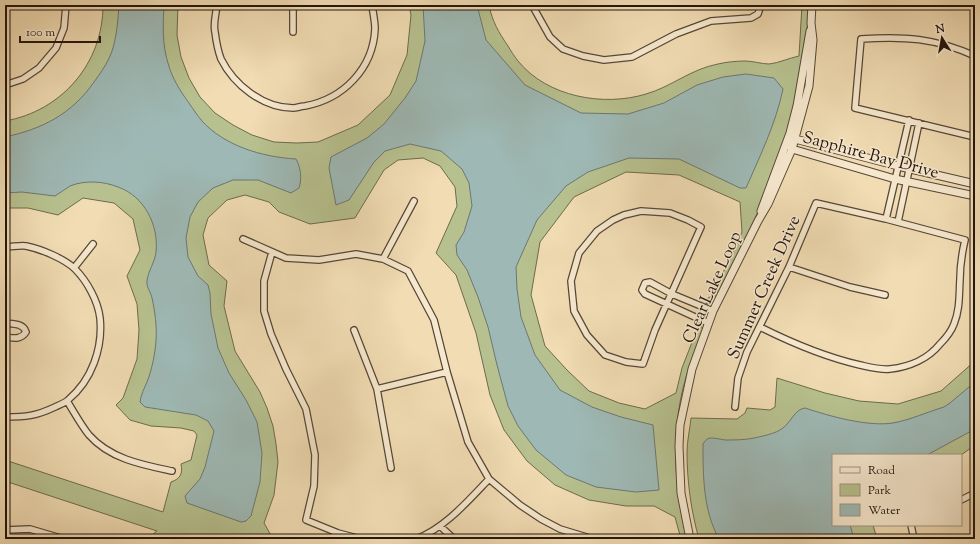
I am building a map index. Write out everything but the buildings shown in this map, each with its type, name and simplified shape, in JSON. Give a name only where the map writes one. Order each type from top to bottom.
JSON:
[{"type":"street","points":[[5,85],[23,80],[39,68],[56,48],[64,28],[66,5]]},
{"type":"street","points":[[217,5],[214,31],[221,58],[236,81],[256,97],[274,104],[293,108],[314,104],[336,96],[355,80],[369,57],[375,29],[372,5]]},
{"type":"street","points":[[293,5],[293,32]]},
{"type":"street","points":[[532,5],[550,37],[563,49],[583,56],[604,60],[632,57],[676,34],[711,21],[751,18],[758,14],[761,5]]},
{"type":"street","points":[[758,221],[787,142],[797,106],[811,23],[812,5]]},
{"type":"street","name":"Clear Lake Loop","points":[[690,539],[680,478],[679,446],[680,425],[692,369],[713,311],[768,204],[792,149],[809,86],[813,40],[811,23]]},
{"type":"street","points":[[975,56],[946,45],[922,40],[890,37],[861,39],[855,108],[975,137]]},
{"type":"street","points":[[760,327],[798,345],[841,361],[871,368],[889,369],[906,366],[923,359],[934,352],[948,335],[954,326],[958,313],[961,262],[965,240],[886,219],[908,120]]},
{"type":"street","points":[[898,222],[919,123]]},
{"type":"street","name":"Sapphire Bay Drive","points":[[975,184],[909,169],[795,139],[787,142],[792,149],[895,179],[975,196]]},
{"type":"street","points":[[383,258],[414,201]]},
{"type":"street","name":"Summer Creek Drive","points":[[735,407],[740,372],[747,352],[789,267],[816,203],[886,219]]},
{"type":"street","points":[[641,211],[670,213],[701,227],[672,294],[655,330],[642,364],[626,362],[606,355],[587,335],[574,311],[571,281],[579,253],[597,232],[613,220],[624,215],[641,211]]},
{"type":"street","points":[[244,239],[286,258],[318,260],[356,254],[383,258],[408,272],[434,320],[447,372],[468,442],[489,479],[520,505],[541,519],[560,529],[594,539]]},
{"type":"street","points":[[74,268],[92,244]]},
{"type":"street","points":[[5,247],[25,246],[49,252],[74,268],[84,280],[95,300],[100,317],[100,344],[93,368],[82,385],[67,401],[39,414],[20,417],[5,417]]},
{"type":"street","points":[[272,252],[264,281],[264,312],[271,334],[286,369],[306,409],[315,455],[314,486],[306,520],[338,533],[360,539]]},
{"type":"street","points":[[789,267],[850,287],[885,295]]},
{"type":"street","points":[[708,323],[645,294],[642,290],[645,283],[650,282],[672,294],[713,311]]},
{"type":"street","points":[[5,323],[20,325],[26,332],[20,338],[5,337]]},
{"type":"street","points":[[354,330],[377,389],[391,468]]},
{"type":"street","points":[[377,389],[447,372]]},
{"type":"street","points":[[67,401],[89,435],[104,448],[128,461],[172,471]]},
{"type":"street","points":[[416,539],[440,526],[489,479]]},
{"type":"street","points":[[962,500],[975,493]]},
{"type":"street","points":[[440,526],[454,539]]},
{"type":"street","points":[[911,526],[914,539]]},
{"type":"street","points":[[5,530],[30,529],[56,538],[64,539]]},
{"type":"green space","points":[[103,5],[178,5],[177,35],[181,57],[189,78],[200,97],[215,113],[252,135],[274,142],[297,143],[318,142],[358,125],[390,95],[407,55],[411,15],[409,5],[489,5],[494,22],[502,36],[517,59],[530,73],[544,83],[560,91],[595,99],[612,99],[630,98],[655,91],[708,66],[745,61],[769,64],[799,56],[802,5],[809,5],[801,74],[787,135],[764,198],[718,301],[713,304],[706,304],[708,298],[712,296],[742,232],[740,202],[679,175],[626,172],[574,197],[540,242],[531,295],[545,346],[589,391],[619,403],[645,409],[676,393],[682,368],[696,332],[696,321],[701,324],[703,331],[692,358],[683,389],[676,432],[676,475],[682,518],[687,539],[681,539],[675,517],[654,506],[626,506],[589,500],[555,485],[527,461],[504,430],[490,395],[476,333],[456,275],[436,253],[457,206],[455,187],[440,166],[423,158],[398,160],[384,170],[355,218],[310,224],[279,212],[269,202],[245,195],[227,200],[208,218],[203,235],[209,265],[227,281],[224,306],[235,351],[260,392],[273,426],[278,462],[274,495],[264,523],[273,539],[147,539],[157,531],[5,481],[5,460],[163,512],[171,482],[180,476],[182,471],[181,464],[191,460],[197,435],[194,431],[181,428],[151,426],[130,420],[116,405],[123,398],[137,359],[139,330],[137,304],[127,276],[140,250],[133,219],[114,203],[83,198],[58,215],[28,208],[5,208],[5,121],[26,116],[44,107],[61,95],[75,81],[87,65],[96,46],[101,26]]},
{"type":"green space","points":[[975,361],[975,448],[971,448],[962,454],[832,454],[832,526],[873,526],[877,539],[699,539],[690,496],[687,463],[687,448],[691,418],[737,419],[745,413],[747,408],[770,410],[775,407],[777,378],[825,393],[859,401],[898,404],[941,391]]},
{"type":"water","points":[[119,5],[164,5],[164,41],[170,69],[179,89],[202,121],[211,130],[245,149],[270,156],[296,159],[300,170],[299,188],[291,193],[258,180],[233,180],[213,188],[198,202],[190,217],[186,238],[188,257],[198,276],[208,285],[211,314],[218,348],[229,373],[246,400],[257,422],[262,453],[260,482],[251,516],[246,521],[241,522],[187,503],[185,496],[200,479],[205,467],[214,431],[208,421],[196,415],[145,407],[140,402],[152,367],[156,336],[154,309],[147,283],[156,252],[155,232],[148,213],[142,204],[127,191],[100,182],[76,184],[70,186],[55,196],[22,192],[5,193],[5,137],[19,134],[44,125],[66,111],[85,93],[102,70],[111,53],[116,32]]},
{"type":"water","points":[[423,5],[477,5],[486,40],[525,85],[581,113],[628,114],[664,103],[697,85],[723,77],[746,74],[774,78],[783,89],[772,127],[746,188],[740,188],[679,159],[629,158],[588,172],[566,186],[537,220],[516,267],[521,317],[535,355],[560,390],[592,407],[621,417],[653,425],[659,490],[636,492],[596,487],[566,475],[536,450],[518,426],[508,406],[488,327],[478,297],[467,270],[457,255],[456,245],[464,232],[472,206],[469,183],[462,169],[441,151],[410,144],[385,151],[374,162],[349,200],[336,205],[329,168],[331,157],[367,138],[384,124],[405,98],[416,81],[425,41]]},
{"type":"water","points":[[975,382],[975,429],[929,454],[832,454],[832,526],[850,526],[854,539],[719,539],[710,516],[705,493],[703,444],[708,439],[716,438],[725,440],[743,440],[776,432],[783,428],[798,411],[805,408],[860,422],[883,424],[899,422],[912,418],[944,407]]}]
